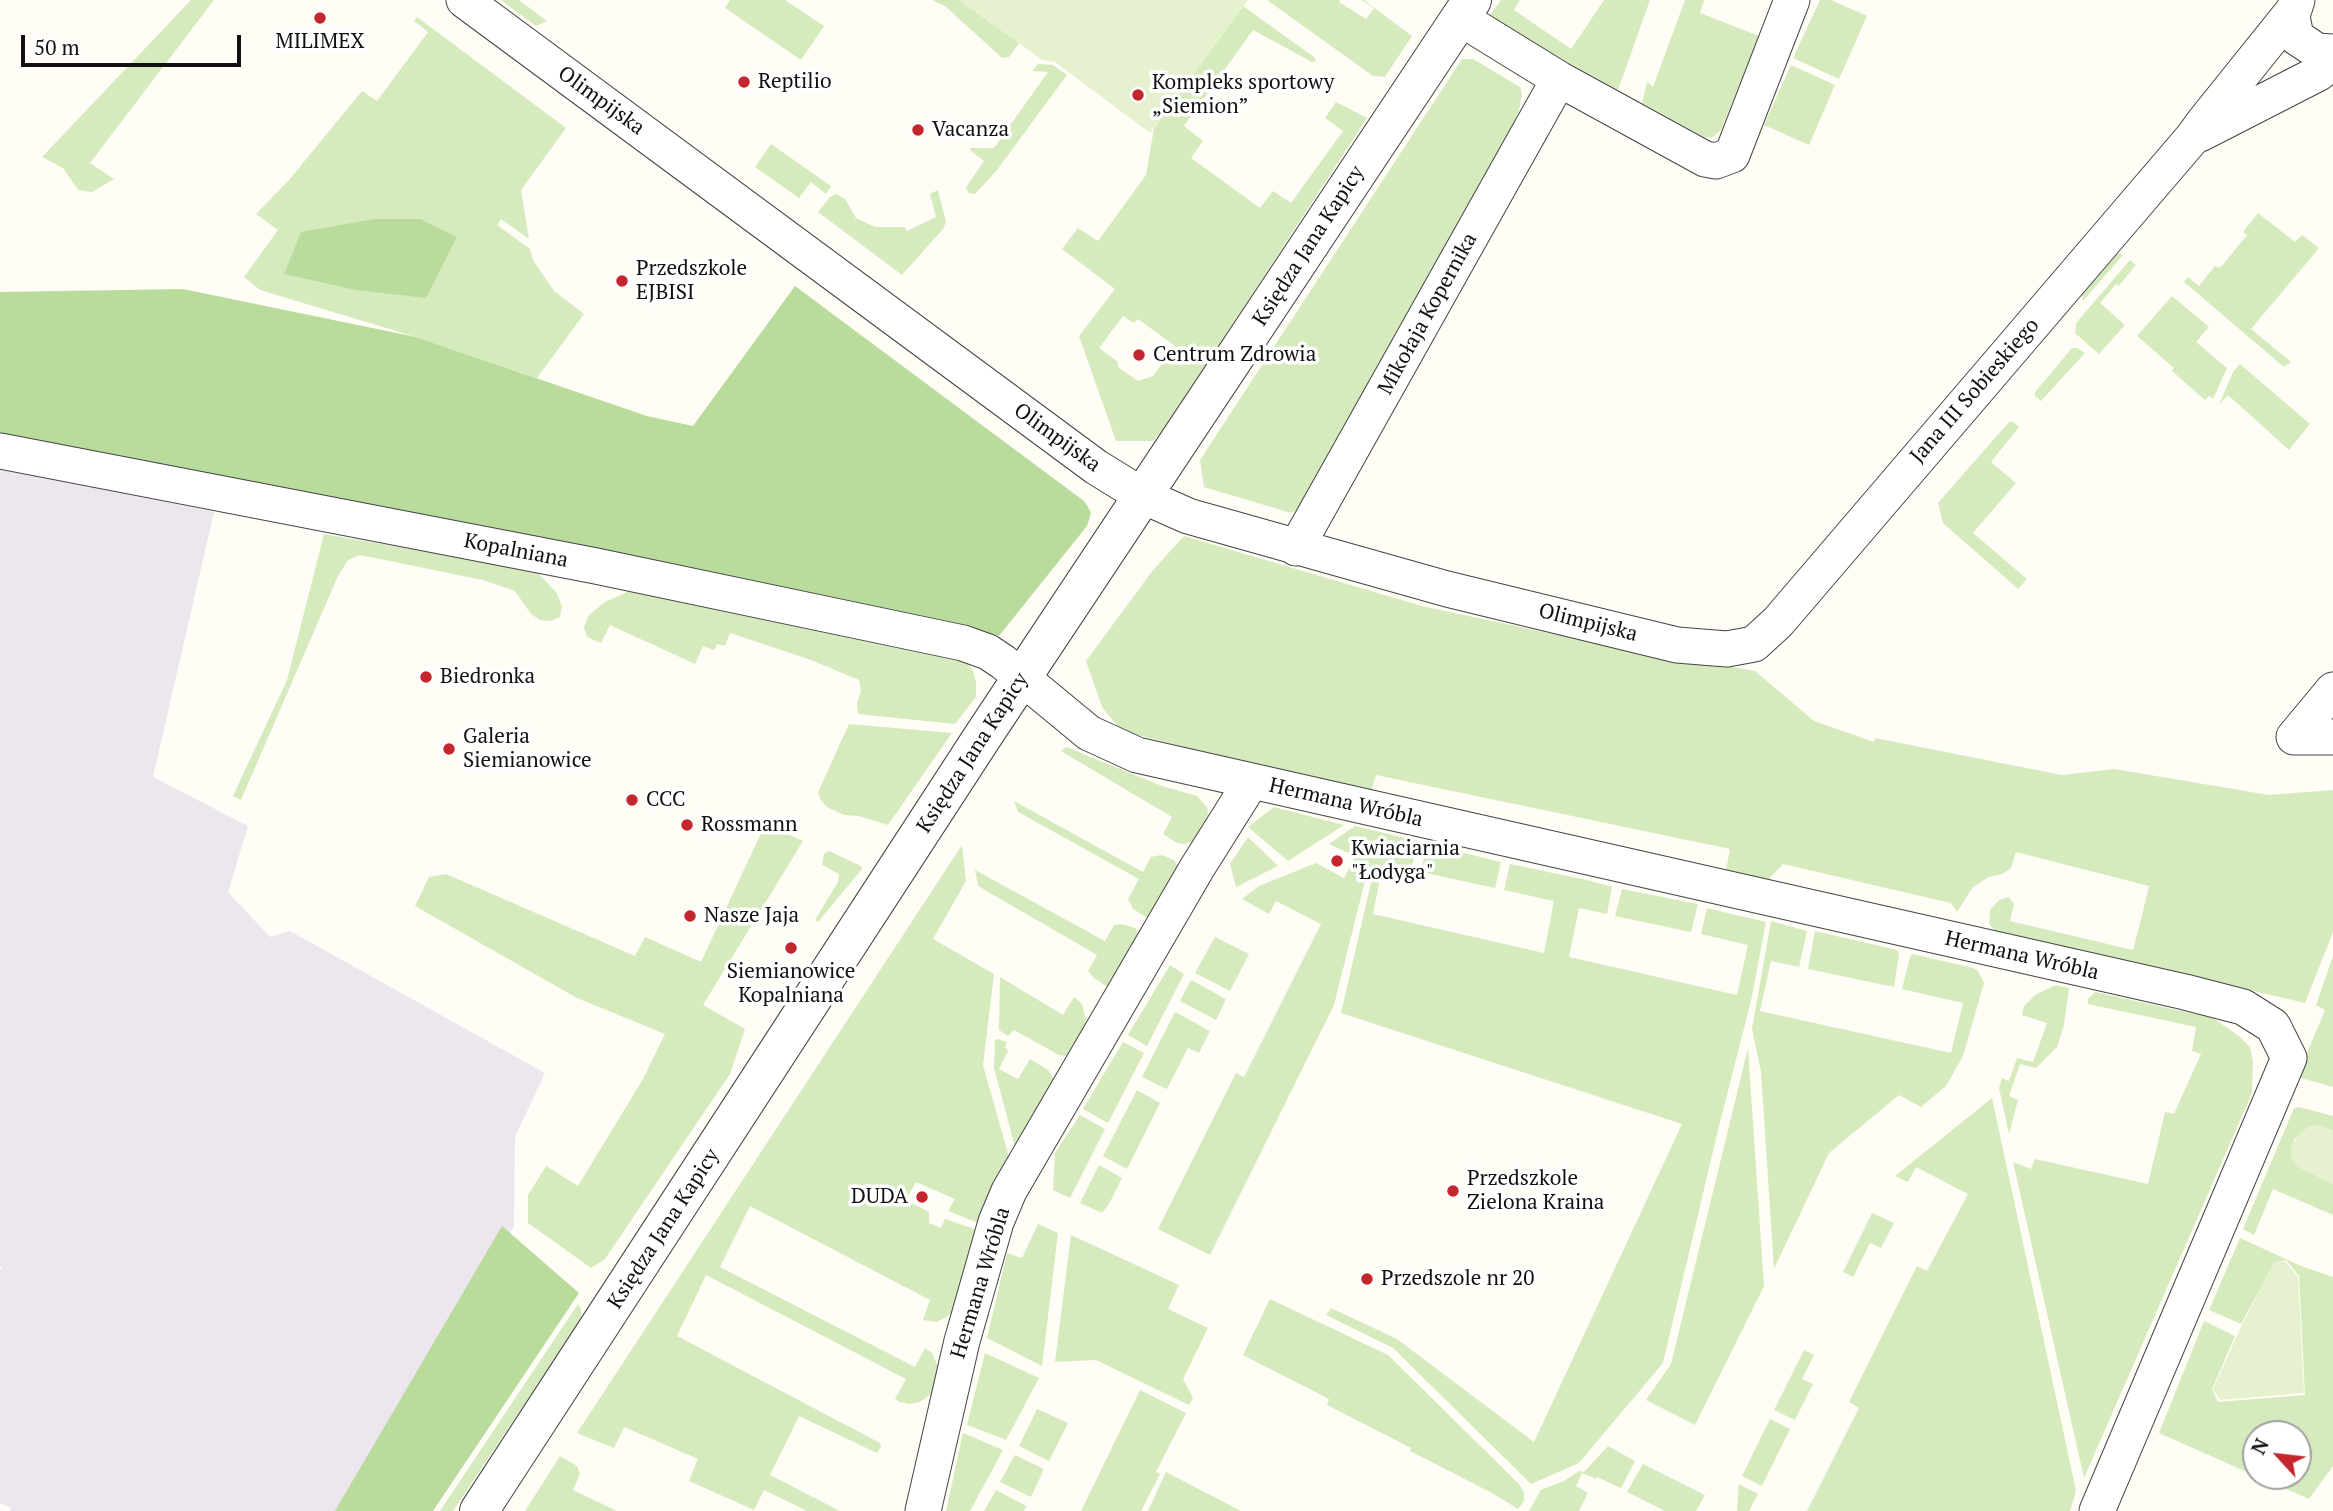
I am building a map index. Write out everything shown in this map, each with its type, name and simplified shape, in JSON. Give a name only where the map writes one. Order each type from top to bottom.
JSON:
[{"type":"street","name":"Olimpijska","points":[[464,0],[1085,459],[1143,496],[1188,516],[1296,548],[1447,589],[1677,645],[1727,649],[1754,644]]},
{"type":"street","points":[[1466,9],[1559,79],[1706,159],[1716,161],[1732,155],[1792,0]]},
{"type":"street","points":[[2295,6],[2296,37],[2317,51],[2333,52]]},
{"type":"street","name":"Jana III Sobieskiego","points":[[1754,644],[1778,622],[2193,137],[2295,6]]},
{"type":"street","name":"Księdza Jana Kapicy","points":[[479,1511],[1023,677],[1466,9]]},
{"type":"street","name":"Jana III Sobieskiego","points":[[2193,137],[2319,73],[2333,60]]},
{"type":"street","name":"Mikołaja Kopernika","points":[[1296,548],[1559,79]]},
{"type":"street","name":"Kopalniana","points":[[0,451],[596,566],[963,643],[988,652],[1023,677]]},
{"type":"street","name":"Hermana Wróbla","points":[[1023,677],[1089,733],[1137,755],[2185,992],[2243,1007],[2273,1026],[2288,1058],[2097,1511]]},
{"type":"street","points":[[2333,690],[2294,737],[2333,737]]},
{"type":"street","name":"Hermana Wróbla","points":[[923,1511],[961,1340],[996,1222],[1009,1191],[1197,868],[1251,782]]},
{"type":"shaded area","points":[[0,468],[214,512],[153,777],[248,826],[228,892],[270,937],[290,931],[545,1073],[515,1137],[514,1226],[348,1511],[10,1511],[11,1508],[0,1503]]},
{"type":"green space","points":[[191,0],[214,0],[90,163],[114,179],[92,192],[78,190],[63,168],[42,157]]},
{"type":"green space","points":[[501,0],[519,0],[547,21],[536,26]]},
{"type":"green space","points":[[730,0],[785,0],[824,26],[801,60],[725,8]]},
{"type":"green space","points":[[932,0],[959,0],[1019,43],[1009,57],[1002,58],[945,6]]},
{"type":"green space","name":"Kompleks sportowy „Siemion”","points":[[959,0],[1248,0],[1150,133],[1055,62],[1042,60]]},
{"type":"green space","points":[[1267,0],[1340,0],[1339,2],[1366,19],[1374,8],[1361,0],[1364,0],[1412,36],[1385,77],[1373,76]]},
{"type":"green space","points":[[1501,0],[1520,0],[1514,10],[1571,49],[1604,0],[1650,0],[1618,90],[1494,21],[1490,15]]},
{"type":"green space","points":[[1685,0],[1704,0],[1700,13],[1759,36],[1721,130],[1713,137],[1706,138],[1642,103],[1647,82],[1653,87]]},
{"type":"green space","points":[[1820,0],[1831,0],[1867,16],[1839,79],[1793,58]]},
{"type":"green space","points":[[1243,6],[1316,61],[1312,62],[1253,30],[1184,126],[1203,141],[1191,158],[1260,208],[1273,191],[1291,203],[1343,131],[1325,118],[1336,102],[1367,118],[1162,432],[1152,441],[1116,441],[1079,336],[1115,289],[1062,249],[1078,228],[1098,241],[1146,175],[1154,128]],"holes":[[[1123,316],[1134,323],[1138,319],[1175,346],[1153,376],[1138,381],[1118,367],[1118,362],[1099,348]]]},
{"type":"green space","points":[[417,17],[566,128],[521,190],[529,239],[501,219],[497,225],[530,249],[533,260],[554,291],[584,314],[537,378],[416,337],[260,290],[244,277],[278,230],[256,214],[289,180],[362,91],[377,101],[428,32],[414,21]]},
{"type":"green space","points":[[1462,59],[1473,59],[1520,87],[1522,94],[1519,110],[1511,131],[1312,502],[1291,513],[1204,487],[1200,460]]},
{"type":"green space","points":[[1038,64],[1053,65],[1067,75],[997,170],[975,194],[969,193],[967,186],[984,161],[970,148],[994,148],[1048,72],[1032,71]]},
{"type":"green space","points":[[1791,65],[1835,85],[1809,145],[1764,125]]},
{"type":"green space","points":[[771,144],[831,186],[826,194],[811,182],[799,198],[755,167]]},
{"type":"green space","points":[[938,190],[946,222],[943,229],[902,275],[818,212],[830,197],[836,194],[845,199],[856,218],[875,227],[905,227],[907,231],[936,217],[930,194]]},
{"type":"green space","points":[[2258,213],[2295,242],[2302,235],[2319,248],[2251,329],[2291,362],[2284,367],[2184,282],[2188,277],[2199,286],[2215,266],[2220,268],[2247,235],[2243,232]]},
{"type":"green space","points":[[375,219],[420,219],[457,237],[426,298],[356,290],[284,274],[301,232]]},
{"type":"green space","points":[[2110,254],[2123,255],[2083,301],[2081,287]]},
{"type":"green space","points":[[2130,260],[2136,265],[2119,286],[2116,284],[2100,303],[2125,325],[2099,354],[2075,333],[2076,323]]},
{"type":"green space","points":[[795,286],[1084,501],[1088,507],[1091,513],[1087,526],[999,636],[0,437],[0,292],[183,289],[416,337],[647,416],[693,426]]},
{"type":"green space","points":[[2172,296],[2209,327],[2196,342],[2227,368],[2213,399],[2209,396],[2205,400],[2137,336]]},
{"type":"green space","points":[[2072,348],[2085,353],[2041,401],[2035,396],[2035,392]]},
{"type":"green space","points":[[2240,364],[2310,424],[2289,450],[2228,395],[2219,405],[2233,372]]},
{"type":"green space","points":[[2012,421],[2019,427],[1991,462],[2016,483],[1973,533],[2027,579],[2018,589],[1943,523],[1938,503]]},
{"type":"green space","points":[[324,534],[536,571],[556,592],[562,606],[560,617],[551,621],[540,620],[531,614],[515,591],[483,580],[360,555],[348,560],[338,576],[241,800],[233,796],[287,680]]},
{"type":"green space","points":[[1184,536],[1422,606],[1586,641],[1755,671],[1814,721],[1874,742],[1875,738],[2062,775],[2114,769],[2269,795],[2333,790],[2333,932],[2305,1003],[1995,931],[1989,924],[1990,910],[1999,900],[2009,897],[2014,904],[2010,921],[2133,950],[2149,886],[2016,852],[2011,868],[1973,887],[1957,912],[1951,903],[1783,864],[1766,882],[1726,870],[1730,849],[1376,775],[1370,795],[1122,731],[1102,707],[1086,661],[1153,570]]},
{"type":"green space","points":[[630,591],[955,653],[966,661],[973,671],[976,697],[955,724],[858,714],[857,703],[861,691],[859,680],[811,660],[730,633],[725,646],[717,644],[714,650],[703,646],[695,664],[610,625],[601,643],[587,637],[584,627],[589,615],[605,602]]},
{"type":"green space","points":[[849,724],[952,733],[888,825],[859,816],[844,815],[827,807],[820,799],[818,792]]},
{"type":"green space","points":[[1066,747],[1162,786],[1197,796],[1207,807],[1206,821],[1192,842],[1177,843],[1163,834],[1172,817],[1061,751]]},
{"type":"green space","points":[[1014,801],[1143,872],[1151,857],[1161,855],[1174,860],[1179,867],[1152,917],[1146,917],[1133,909],[1128,899],[1139,879],[1018,812]]},
{"type":"green space","points":[[1274,807],[1344,825],[1288,861],[1248,827]]},
{"type":"green space","points":[[1355,826],[1418,841],[1411,870],[1383,864],[1373,914],[1544,953],[1554,901],[1504,890],[1510,864],[1587,880],[1612,887],[1607,914],[1579,908],[1569,957],[1737,995],[1748,945],[1701,934],[1707,908],[1766,922],[1751,1001],[1663,1363],[1579,1463],[1531,1484],[1393,1348],[1326,1315],[1331,1308],[1397,1339],[1534,1442],[1682,1124],[1341,1013],[1374,870],[1368,869],[1334,1005],[1210,1255],[1158,1229],[1236,1073],[1244,1077],[1321,924],[1276,901],[1269,914],[1242,899],[1259,886],[1316,863],[1344,878],[1355,856],[1329,844]]},
{"type":"green space","points":[[766,829],[779,830],[803,841],[703,1005],[745,1029],[730,1074],[605,1259],[591,1268],[528,1223],[528,1195],[546,1166],[578,1186],[643,1079],[665,1034],[577,998],[415,906],[429,877],[446,874],[635,956],[645,937],[701,962],[761,833]]},
{"type":"green space","points":[[1248,837],[1278,866],[1236,887],[1230,864]]},
{"type":"green space","points":[[1427,844],[1501,862],[1495,888],[1421,872]]},
{"type":"green space","points":[[962,845],[966,881],[933,939],[994,974],[983,1065],[1009,1157],[978,1223],[948,1211],[955,1199],[916,1182],[906,1200],[929,1212],[929,1223],[941,1228],[945,1219],[977,1230],[953,1313],[937,1322],[923,1320],[930,1300],[750,1206],[720,1267],[915,1367],[925,1348],[932,1353],[939,1369],[935,1391],[920,1402],[900,1402],[895,1399],[906,1379],[706,1275],[677,1336],[880,1443],[881,1447],[877,1453],[799,1416],[770,1475],[840,1511],[807,1511],[764,1490],[754,1510],[689,1481],[698,1459],[624,1427],[614,1448],[577,1433]]},
{"type":"green space","points":[[829,851],[861,866],[862,869],[818,922],[815,920],[838,882],[839,874],[822,865],[824,854]]},
{"type":"green space","points":[[975,870],[1105,941],[1114,925],[1122,924],[1135,928],[1140,936],[1112,986],[1106,986],[1088,971],[1097,955],[978,886]]},
{"type":"green space","points":[[1622,889],[1698,904],[1691,932],[1615,916]]},
{"type":"green space","points":[[1771,921],[1807,931],[1799,967],[1771,961],[1760,1011],[1951,1053],[1963,1003],[1902,989],[1910,957],[1912,954],[1973,968],[1978,971],[1984,983],[1963,1056],[1946,1086],[1921,1107],[1899,1095],[1829,1153],[1774,1269],[1761,1072],[1752,1029]]},
{"type":"green space","points":[[1815,931],[1897,950],[1899,954],[1894,987],[1808,969]]},
{"type":"green space","points":[[1215,937],[1249,954],[1230,991],[1195,973]]},
{"type":"green space","points":[[2333,956],[2333,1087],[2297,1077],[2325,1010],[2316,1005]]},
{"type":"green space","points":[[1170,965],[1184,974],[1147,1046],[1128,1035]]},
{"type":"green space","points":[[1000,977],[1063,1015],[1074,997],[1082,1004],[1086,1019],[1084,1031],[1068,1056],[1059,1055],[1014,1030],[1008,1036],[999,1030]]},
{"type":"green space","points":[[1191,980],[1226,999],[1216,1020],[1180,1001]]},
{"type":"green space","points":[[2056,985],[2069,988],[2064,1025],[2057,1047],[2036,1068],[2020,1064],[2009,1096],[2018,1100],[2009,1134],[1999,1088],[2002,1078],[2009,1081],[2017,1058],[2033,1062],[2047,1023],[2022,1015],[2024,1006],[2035,995]]},
{"type":"green space","points":[[2095,992],[2213,1018],[2250,1047],[2253,1061],[2252,1093],[2084,1478],[2013,1162],[2031,1169],[2035,1159],[2148,1184],[2165,1112],[2174,1114],[2201,1054],[2192,1051],[2196,1027],[2088,1004],[2088,999]]},
{"type":"green space","points":[[1175,1012],[1210,1031],[1199,1053],[1188,1048],[1167,1089],[1142,1077]]},
{"type":"green space","points":[[995,1040],[1007,1042],[1005,1047],[1008,1051],[999,1069],[1018,1079],[1030,1059],[1048,1070],[1054,1079],[1015,1147],[994,1068]]},
{"type":"green space","points":[[1123,1042],[1144,1053],[1108,1123],[1083,1109]]},
{"type":"green space","points":[[1748,1048],[1764,1286],[1695,1425],[1646,1400],[1671,1364]]},
{"type":"green space","points":[[1137,1090],[1160,1103],[1127,1169],[1103,1156]]},
{"type":"green space","points":[[1992,1098],[2076,1491],[2070,1511],[1807,1511],[1859,1408],[1849,1402],[1917,1266],[1927,1271],[1968,1194],[1916,1167],[1908,1182],[1895,1176]]},
{"type":"green space","points":[[2294,1108],[2333,1116],[2333,1131],[2319,1125],[2294,1139],[2291,1157],[2297,1166],[2333,1184],[2333,1215],[2273,1189],[2254,1235],[2243,1229]]},
{"type":"green space","points":[[1080,1115],[1105,1129],[1070,1198],[1053,1190],[1055,1153]]},
{"type":"green space","points":[[2319,1125],[2333,1131],[2333,1184],[2296,1166],[2291,1157],[2291,1147],[2301,1132],[2310,1126]]},
{"type":"green space","points":[[1099,1165],[1122,1178],[1102,1213],[1080,1203]]},
{"type":"green space","points":[[1872,1213],[1894,1223],[1881,1248],[1870,1243],[1853,1277],[1843,1272]]},
{"type":"green space","points":[[1038,1224],[1058,1233],[1042,1366],[987,1338],[1007,1253],[1022,1258]]},
{"type":"green space","points":[[502,1226],[579,1293],[433,1511],[335,1511]]},
{"type":"green space","points":[[1071,1235],[1179,1285],[1168,1309],[1208,1328],[1183,1379],[1193,1398],[1189,1405],[1096,1360],[1055,1362]]},
{"type":"green space","points":[[2240,1238],[2301,1266],[2333,1277],[2333,1466],[2309,1499],[2289,1490],[2312,1490],[2312,1420],[2242,1420],[2242,1470],[2159,1433],[2204,1321],[2235,1336],[2212,1389],[2218,1402],[2305,1395],[2299,1276],[2286,1260],[2274,1263],[2241,1324],[2209,1310]]},
{"type":"green space","points":[[2285,1261],[2298,1277],[2304,1393],[2220,1400],[2213,1389],[2239,1331],[2273,1264]]},
{"type":"green space","points":[[1270,1299],[1388,1355],[1519,1484],[1524,1492],[1524,1501],[1518,1509],[1410,1451],[1411,1448],[1327,1405],[1329,1399],[1243,1355]]},
{"type":"green space","points":[[578,1304],[581,1308],[581,1319],[453,1511],[440,1511]]},
{"type":"green space","points":[[1804,1350],[1814,1355],[1802,1379],[1813,1384],[1795,1420],[1774,1410]]},
{"type":"green space","points":[[985,1353],[1039,1378],[1006,1440],[967,1425]]},
{"type":"green space","points":[[1140,1390],[1186,1413],[1156,1472],[1160,1474],[1141,1511],[1081,1511]]},
{"type":"green space","points":[[1037,1409],[1068,1423],[1049,1461],[1019,1446]]},
{"type":"green space","points":[[1770,1419],[1790,1429],[1762,1486],[1742,1476]]},
{"type":"green space","points":[[963,1433],[1003,1450],[970,1511],[946,1511]]},
{"type":"green space","points":[[1608,1446],[1635,1461],[1621,1488],[1582,1473],[1576,1486],[1588,1493],[1579,1511],[1529,1511],[1541,1490],[1564,1481],[1579,1471],[1584,1472]]},
{"type":"green space","points":[[1015,1455],[1044,1469],[1031,1497],[1000,1482]]},
{"type":"green space","points":[[560,1456],[577,1466],[580,1474],[573,1490],[617,1511],[525,1511]]},
{"type":"green space","points":[[1643,1464],[1705,1495],[1696,1511],[1665,1511],[1627,1492]]},
{"type":"green space","points":[[1166,1472],[1241,1511],[1148,1511]]},
{"type":"green space","points":[[1739,1484],[1758,1494],[1749,1511],[1737,1511]]},
{"type":"green space","points":[[996,1490],[1026,1506],[1024,1511],[984,1511]]},
{"type":"place","name":"MILIMEX","points":[[320,18]]},
{"type":"place","name":"Reptilio","points":[[744,82]]},
{"type":"place","name":"Kompleks sportowy „Siemion”","points":[[1138,95]]},
{"type":"place","name":"Vacanza","points":[[918,130]]},
{"type":"place","name":"Przedszkole EJBISI","points":[[622,281]]},
{"type":"place","name":"Centrum Zdrowia","points":[[1139,355]]},
{"type":"place","name":"Biedronka","points":[[426,677]]},
{"type":"place","name":"Galeria Siemianowice","points":[[449,749]]},
{"type":"place","name":"CCC","points":[[632,800]]},
{"type":"place","name":"Rossmann","points":[[687,825]]},
{"type":"place","name":"Kwiaciarnia \"Łodyga\"","points":[[1337,861]]},
{"type":"place","name":"Nasze Jaja","points":[[690,916]]},
{"type":"place","name":"Siemianowice Kopalniana","points":[[791,948]]},
{"type":"place","name":"Przedszkole Zielona Kraina","points":[[1453,1191]]},
{"type":"place","name":"DUDA","points":[[922,1197]]},
{"type":"place","name":"Przedszole nr 20","points":[[1367,1279]]}]
